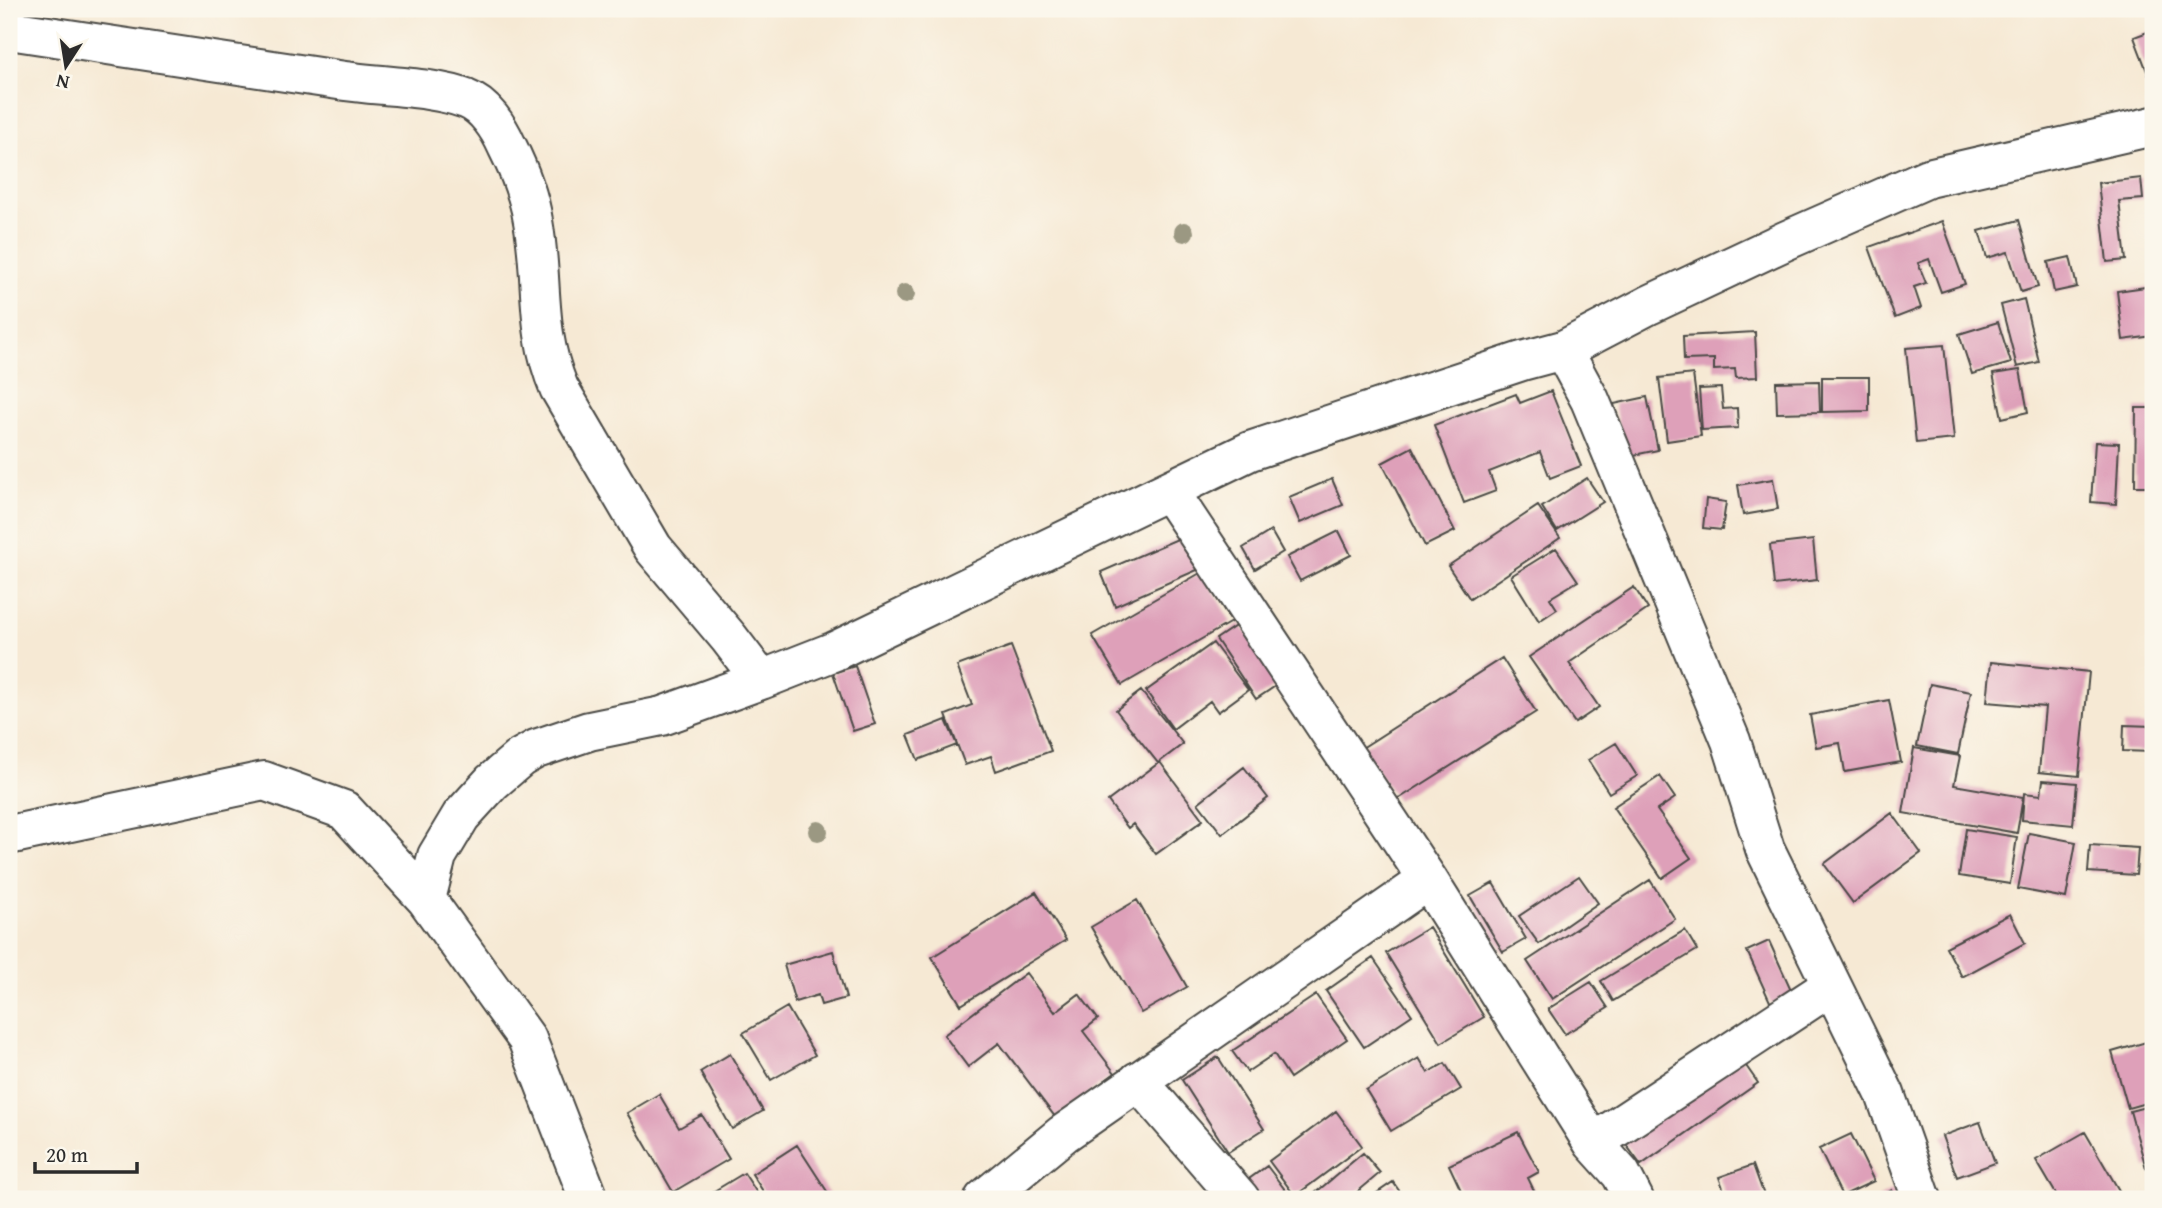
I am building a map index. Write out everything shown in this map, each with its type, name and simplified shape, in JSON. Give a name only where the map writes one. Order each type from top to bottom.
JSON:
[{"type":"street","points":[[9,30],[450,95],[467,99],[482,108],[507,144],[529,198],[534,224],[541,325],[548,361],[559,388],[653,548],[761,680]]},
{"type":"street","points":[[426,900],[437,856],[461,816],[492,782],[520,758],[549,743],[568,736],[662,716],[835,651],[1250,451],[1522,361],[1563,350],[1698,282],[1928,178],[2153,126]]},
{"type":"street","points":[[1563,350],[1590,400],[1731,741],[1765,849],[1885,1094],[1922,1199]]},
{"type":"street","points":[[1169,491],[1210,548],[1427,880],[1593,1143],[1621,1174],[1634,1199]]},
{"type":"street","points":[[9,835],[264,781],[344,810],[426,900],[527,1039],[589,1199]]},
{"type":"street","points":[[984,1199],[1063,1134],[1427,880]]},
{"type":"street","points":[[1593,1143],[1831,986]]},
{"type":"street","points":[[1138,1082],[1240,1199]]},
{"type":"building","points":[[2153,30],[2153,77],[2150,79],[2134,37]]},
{"type":"building","points":[[2141,178],[2143,199],[2119,201],[2126,260],[2107,262],[2098,183]]},
{"type":"building","points":[[2019,220],[2038,287],[2021,292],[2008,252],[1987,258],[1979,231]]},
{"type":"building","points":[[1942,221],[1965,284],[1941,292],[1929,259],[1918,263],[1926,283],[1914,287],[1921,308],[1895,318],[1869,247]]},
{"type":"building","points":[[2070,257],[2077,287],[2054,292],[2048,262]]},
{"type":"building","points":[[2153,286],[2153,336],[2123,340],[2117,291]]},
{"type":"building","points":[[2024,299],[2039,362],[2017,367],[2001,305]]},
{"type":"building","points":[[1998,322],[2011,363],[1972,374],[1959,334]]},
{"type":"building","points":[[1755,332],[1757,377],[1736,378],[1735,369],[1714,370],[1714,359],[1684,360],[1683,336]]},
{"type":"building","points":[[1944,345],[1954,439],[1916,443],[1906,348]]},
{"type":"building","points":[[2020,370],[2028,412],[2002,418],[1993,374]]},
{"type":"building","points":[[1693,374],[1701,436],[1667,441],[1659,378]]},
{"type":"building","points":[[1822,377],[1869,377],[1869,411],[1822,412]]},
{"type":"building","points":[[1819,381],[1820,412],[1777,413],[1776,382]]},
{"type":"building","points":[[1721,388],[1723,409],[1737,408],[1738,428],[1702,430],[1699,389]]},
{"type":"building","points":[[1551,391],[1581,466],[1550,478],[1540,452],[1489,472],[1496,491],[1464,503],[1434,425],[1516,394],[1520,403]]},
{"type":"building","points":[[1647,397],[1658,450],[1624,457],[1614,404]]},
{"type":"building","points":[[2136,408],[2153,408],[2153,486],[2135,486]]},
{"type":"building","points":[[2095,442],[2119,443],[2116,504],[2091,502]]},
{"type":"building","points":[[1412,447],[1455,531],[1425,546],[1382,463]]},
{"type":"building","points":[[1587,478],[1603,502],[1557,531],[1542,507]]},
{"type":"building","points":[[1332,479],[1343,505],[1300,523],[1289,497]]},
{"type":"building","points":[[1773,479],[1778,509],[1743,515],[1738,485]]},
{"type":"building","points":[[1706,499],[1726,502],[1722,530],[1703,528]]},
{"type":"building","points":[[1538,506],[1560,538],[1470,599],[1448,566]]},
{"type":"building","points":[[1271,531],[1283,552],[1255,569],[1243,548]]},
{"type":"building","points":[[1339,531],[1351,555],[1300,581],[1287,557]]},
{"type":"building","points":[[1189,534],[1204,567],[1115,606],[1101,572]]},
{"type":"building","points":[[1813,540],[1817,580],[1774,585],[1770,545]]},
{"type":"building","points":[[1556,548],[1578,581],[1550,598],[1557,609],[1539,621],[1511,576]]},
{"type":"building","points":[[1202,572],[1231,622],[1122,685],[1092,635]]},
{"type":"building","points":[[1634,587],[1648,609],[1569,663],[1599,707],[1575,723],[1529,657]]},
{"type":"building","points":[[1240,623],[1280,683],[1256,699],[1216,639]]},
{"type":"building","points":[[1213,643],[1248,690],[1218,712],[1210,701],[1173,729],[1146,691]]},
{"type":"building","points":[[1011,646],[1051,751],[996,771],[991,756],[965,765],[946,715],[972,705],[957,666]]},
{"type":"building","points":[[1502,658],[1536,712],[1397,800],[1362,748]]},
{"type":"building","points":[[1991,662],[2089,672],[2079,776],[2039,772],[2045,707],[1987,702]]},
{"type":"building","points":[[855,666],[875,724],[853,731],[833,673]]},
{"type":"building","points":[[1930,684],[1971,692],[1958,754],[1917,746]]},
{"type":"building","points":[[1141,691],[1183,744],[1158,763],[1116,710]]},
{"type":"building","points":[[1889,700],[1901,762],[1845,772],[1840,743],[1816,747],[1810,715]]},
{"type":"building","points":[[946,720],[957,745],[918,760],[908,735]]},
{"type":"building","points":[[2124,725],[2153,726],[2153,752],[2123,751]]},
{"type":"building","points":[[1616,743],[1637,776],[1609,793],[1588,760]]},
{"type":"building","points":[[1914,748],[1960,756],[1954,785],[2023,797],[2017,833],[1903,813]]},
{"type":"building","points":[[1160,762],[1203,820],[1156,854],[1133,824],[1128,828],[1108,801]]},
{"type":"building","points":[[1244,767],[1268,798],[1222,834],[1198,803]]},
{"type":"building","points":[[1660,776],[1675,798],[1657,810],[1691,858],[1662,878],[1613,807]]},
{"type":"building","points":[[2043,780],[2077,783],[2073,825],[2022,820],[2024,793],[2041,795]]},
{"type":"building","points":[[1892,813],[1921,853],[1853,903],[1824,864]]},
{"type":"building","points":[[1966,829],[2017,837],[2010,884],[1959,876]]},
{"type":"building","points":[[2029,833],[2076,842],[2066,898],[2018,889]]},
{"type":"building","points":[[2090,845],[2138,848],[2136,875],[2088,872]]},
{"type":"building","points":[[1579,876],[1598,903],[1539,944],[1519,916]]},
{"type":"building","points":[[1650,880],[1675,919],[1552,999],[1527,961]]},
{"type":"building","points":[[1493,883],[1526,939],[1503,952],[1470,896]]},
{"type":"building","points":[[1036,892],[1066,940],[961,1005],[932,957]]},
{"type":"building","points":[[1137,900],[1187,987],[1141,1013],[1091,927]]},
{"type":"building","points":[[2010,914],[2025,943],[1962,977],[1946,947]]},
{"type":"building","points":[[1429,927],[1484,1017],[1441,1043],[1386,953]]},
{"type":"building","points":[[1685,930],[1697,950],[1613,1001],[1601,981]]},
{"type":"building","points":[[1769,941],[1793,994],[1771,1004],[1747,951]]},
{"type":"building","points":[[833,951],[846,998],[821,1005],[818,995],[795,1002],[784,965]]},
{"type":"building","points":[[1373,958],[1412,1015],[1364,1047],[1326,991]]},
{"type":"building","points":[[1026,973],[1055,1012],[1079,994],[1098,1019],[1083,1031],[1115,1073],[1056,1118],[999,1043],[968,1067],[944,1035]]},
{"type":"building","points":[[1591,982],[1608,1008],[1565,1034],[1548,1009]]},
{"type":"building","points":[[1316,995],[1347,1039],[1290,1078],[1274,1054],[1247,1072],[1232,1051]]},
{"type":"building","points":[[787,1007],[815,1055],[771,1080],[743,1033]]},
{"type":"building","points":[[2153,1040],[2153,1101],[2128,1108],[2112,1052]]},
{"type":"building","points":[[1737,1053],[1758,1083],[1641,1165],[1619,1135]]},
{"type":"building","points":[[730,1054],[763,1111],[732,1129],[700,1072]]},
{"type":"building","points":[[1218,1057],[1264,1129],[1228,1152],[1182,1080]]},
{"type":"building","points":[[1419,1058],[1428,1073],[1445,1063],[1461,1089],[1391,1131],[1366,1090]]},
{"type":"building","points":[[659,1094],[679,1128],[702,1115],[729,1159],[673,1192],[627,1113]]},
{"type":"building","points":[[2153,1105],[2153,1166],[2146,1168],[2130,1111]]},
{"type":"building","points":[[1336,1111],[1362,1146],[1295,1196],[1269,1161]]},
{"type":"building","points":[[1980,1122],[1995,1163],[1957,1177],[1942,1136]]},
{"type":"building","points":[[1518,1132],[1539,1172],[1528,1178],[1538,1199],[1465,1199],[1449,1165]]},
{"type":"building","points":[[2085,1132],[2124,1199],[2059,1199],[2036,1160]]},
{"type":"building","points":[[1851,1134],[1874,1181],[1842,1196],[1819,1149]]},
{"type":"building","points":[[797,1145],[832,1199],[768,1199],[752,1174]]},
{"type":"building","points":[[1363,1153],[1380,1173],[1349,1199],[1308,1199]]},
{"type":"building","points":[[1753,1165],[1765,1198],[1727,1199],[1719,1177]]},
{"type":"building","points":[[1267,1166],[1292,1199],[1254,1199],[1242,1184]]},
{"type":"building","points":[[744,1173],[761,1199],[701,1199]]},
{"type":"building","points":[[1393,1182],[1405,1199],[1368,1199]]},
{"type":"building","points":[[1892,1190],[1897,1199],[1877,1199]]}]
